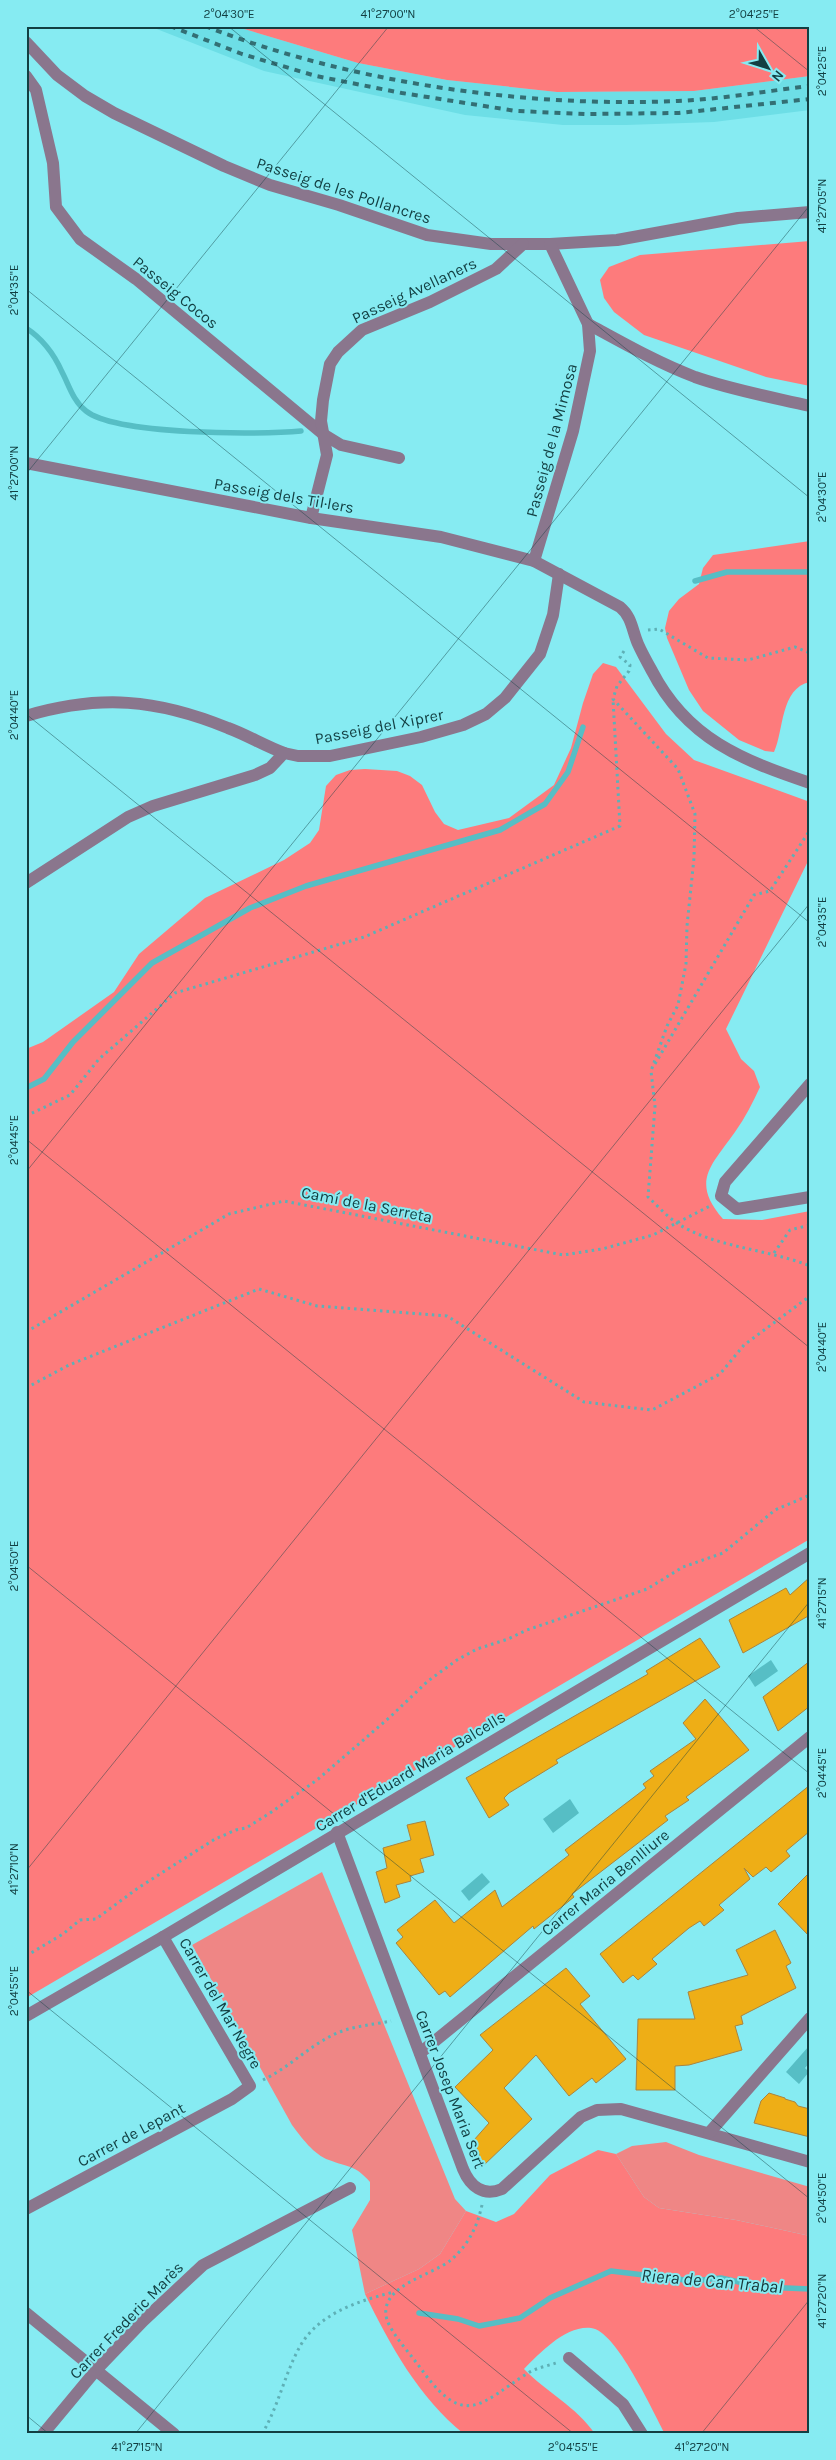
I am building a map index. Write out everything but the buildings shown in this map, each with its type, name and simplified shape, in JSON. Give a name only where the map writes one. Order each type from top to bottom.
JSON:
[{"type":"street","name":"Passeig de les Pollancres","points":[[26,42],[57,74],[85,96],[114,113],[246,176],[427,235],[491,244],[550,244],[617,240],[738,218],[810,212]]},
{"type":"street","name":"Passeig Cocos","points":[[26,76],[36,90],[45,127],[53,163],[56,207],[80,239],[136,279],[323,434],[341,445],[399,458]]},
{"type":"street","name":"Passeig Avellaners","points":[[311,518],[327,455],[321,421],[322,400],[330,364],[347,342],[362,330],[430,302],[496,269],[523,244]]},
{"type":"street","name":"Passeig de la Mimosa","points":[[534,561],[573,431],[584,389],[590,351],[588,324],[550,244]]},
{"type":"street","points":[[588,324],[664,364],[694,377],[726,387],[810,406]]},
{"type":"street","name":"Passeig dels Til·lers","points":[[26,463],[311,518],[441,537],[534,561],[620,607],[628,614],[635,637],[670,702],[697,730],[716,744],[743,758],[810,783]]},
{"type":"street","name":"Passeig del Xiprer","points":[[26,716],[92,702],[152,704],[185,712],[230,728],[284,753],[298,756],[330,756],[421,737],[463,725],[486,714],[505,698],[540,654],[553,615],[559,574]]},
{"type":"street","points":[[26,883],[128,817],[153,806],[255,775],[270,768],[284,753]]},
{"type":"street","points":[[810,1084],[725,1182],[722,1195],[737,1209],[810,1197]]},
{"type":"street","name":"Carrer d'Eduard Maria Balcells","points":[[26,2016],[163,1937],[810,1553]]},
{"type":"street","name":"Carrer Maria Benlliure","points":[[420,2053],[810,1737]]},
{"type":"street","name":"Carrer Josep Maria Sert","points":[[337,1832],[466,2177],[473,2186],[485,2192],[502,2189],[582,2117],[597,2110],[621,2109],[810,2162]]},
{"type":"street","name":"Carrer del Mar Negre","points":[[163,1937],[250,2086]]},
{"type":"street","points":[[708,2133],[810,2018]]},
{"type":"street","name":"Carrer de Lepant","points":[[26,2209],[232,2099],[250,2086]]},
{"type":"street","name":"Carrer Frederic Marès","points":[[44,2434],[96,2370],[143,2321],[203,2265],[350,2188]]},
{"type":"street","points":[[26,2312],[174,2434]]},
{"type":"street","points":[[568,2358],[623,2404],[642,2434]]},
{"type":"path","points":[[26,1116],[70,1095],[99,1060],[175,992],[364,937],[620,826],[613,699],[617,686],[629,671],[630,665],[620,657],[635,637],[659,629],[708,658],[748,660],[795,647],[810,653]]},
{"type":"path","points":[[613,699],[678,769],[695,814],[694,858],[687,926],[686,964],[678,1005],[667,1026],[651,1071],[655,1106],[648,1197],[676,1222],[703,1236],[774,1253],[810,1266]]},
{"type":"path","points":[[651,1071],[754,895],[770,891],[810,830]]},
{"type":"path","name":"Camí de la Serreta","points":[[26,1332],[229,1214],[284,1201],[563,1256],[602,1249],[653,1235],[722,1195]]},
{"type":"path","points":[[774,1253],[790,1230],[810,1225]]},
{"type":"path","points":[[26,1388],[69,1365],[259,1289],[317,1306],[447,1316],[584,1402],[652,1410],[720,1374],[744,1344],[810,1296]]},
{"type":"path","points":[[26,1956],[63,1934],[80,1920],[96,1919],[138,1888],[215,1839],[246,1828],[270,1814],[317,1780],[390,1718],[428,1681],[457,1660],[477,1649],[508,1639],[527,1630],[647,1589],[683,1567],[723,1553],[775,1510],[810,1495]]},
{"type":"path","points":[[250,2086],[278,2073],[319,2042],[343,2030],[394,2021],[391,2012]]},
{"type":"path","points":[[258,2073],[263,2081]]},
{"type":"path","points":[[262,2434],[278,2401],[298,2349],[315,2328],[338,2312],[354,2304],[394,2292],[440,2267],[461,2249],[475,2230],[485,2192]]},
{"type":"path","points":[[394,2292],[387,2305],[386,2315],[392,2329],[439,2392],[457,2404],[474,2405],[493,2398],[529,2372],[568,2358]]},
{"type":"shaded area","points":[[149,26],[234,26],[358,63],[447,80],[557,92],[694,91],[810,76],[810,110],[714,122],[626,125],[563,125],[465,115],[264,71]]},
{"type":"shaded area","points":[[234,26],[810,26],[810,76],[694,91],[557,92],[447,80],[358,63]]},
{"type":"shaded area","points":[[810,241],[810,386],[766,377],[644,335],[614,312],[604,298],[600,280],[609,267],[640,255]]},
{"type":"shaded area","points":[[810,541],[810,682],[800,686],[793,693],[784,711],[774,752],[765,751],[739,740],[703,711],[689,690],[667,638],[665,628],[669,611],[679,599],[699,584],[703,568],[713,555]]},
{"type":"shaded area","points":[[603,663],[616,667],[666,734],[694,760],[810,802],[810,857],[726,1029],[741,1059],[754,1071],[760,1087],[742,1121],[712,1164],[706,1183],[713,1206],[723,1219],[762,1220],[810,1211],[810,1539],[26,1998],[26,1049],[43,1042],[114,992],[139,954],[205,898],[284,860],[310,843],[319,830],[326,786],[336,775],[350,770],[365,769],[397,771],[410,776],[422,785],[435,812],[444,824],[458,830],[509,818],[554,785],[571,748],[593,674]]},
{"type":"shaded area","points":[[771,1660],[778,1671],[755,1687],[748,1676]]},
{"type":"shaded area","points":[[570,1799],[579,1813],[553,1833],[543,1819]]},
{"type":"shaded area","points":[[322,1872],[455,2199],[466,2211],[440,2254],[419,2269],[365,2294],[352,2230],[370,2200],[370,2182],[355,2169],[323,2158],[308,2145],[292,2125],[192,1945]]},
{"type":"shaded area","points":[[482,1873],[490,1882],[469,1901],[461,1891]]},
{"type":"shaded area","points":[[809,2046],[810,2062],[805,2068],[809,2072],[799,2084],[786,2072]]},
{"type":"shaded area","points":[[666,2142],[699,2155],[810,2187],[810,2236],[736,2220],[659,2208],[644,2197],[616,2154],[632,2146]]},
{"type":"shaded area","points":[[598,2150],[616,2154],[644,2197],[659,2208],[736,2220],[810,2236],[810,2434],[665,2434],[643,2391],[622,2357],[601,2332],[591,2328],[582,2328],[563,2335],[524,2369],[588,2424],[595,2434],[464,2434],[448,2420],[419,2387],[395,2351],[365,2294],[419,2269],[440,2254],[466,2211],[496,2222],[514,2214],[550,2175]]},
{"type":"waterway","points":[[26,328],[38,337],[52,353],[78,403],[86,411],[102,419],[126,425],[189,432],[254,433],[301,431]]},
{"type":"waterway","points":[[695,581],[727,572],[810,572]]},
{"type":"waterway","points":[[26,1088],[44,1079],[73,1042],[152,963],[250,908],[306,886],[500,830],[545,804],[568,772],[583,727]]},
{"type":"waterway","name":"Riera de Can Trabal","points":[[419,2313],[458,2319],[479,2326],[520,2318],[550,2298],[611,2271],[693,2281],[721,2278],[761,2287],[810,2289]]},
{"type":"railway","points":[[170,26],[242,54],[316,76],[402,93],[516,111],[586,114],[679,113],[810,99]]},
{"type":"railway","points":[[205,26],[260,46],[377,76],[437,87],[498,95],[559,100],[678,101],[728,97],[810,86]]}]
